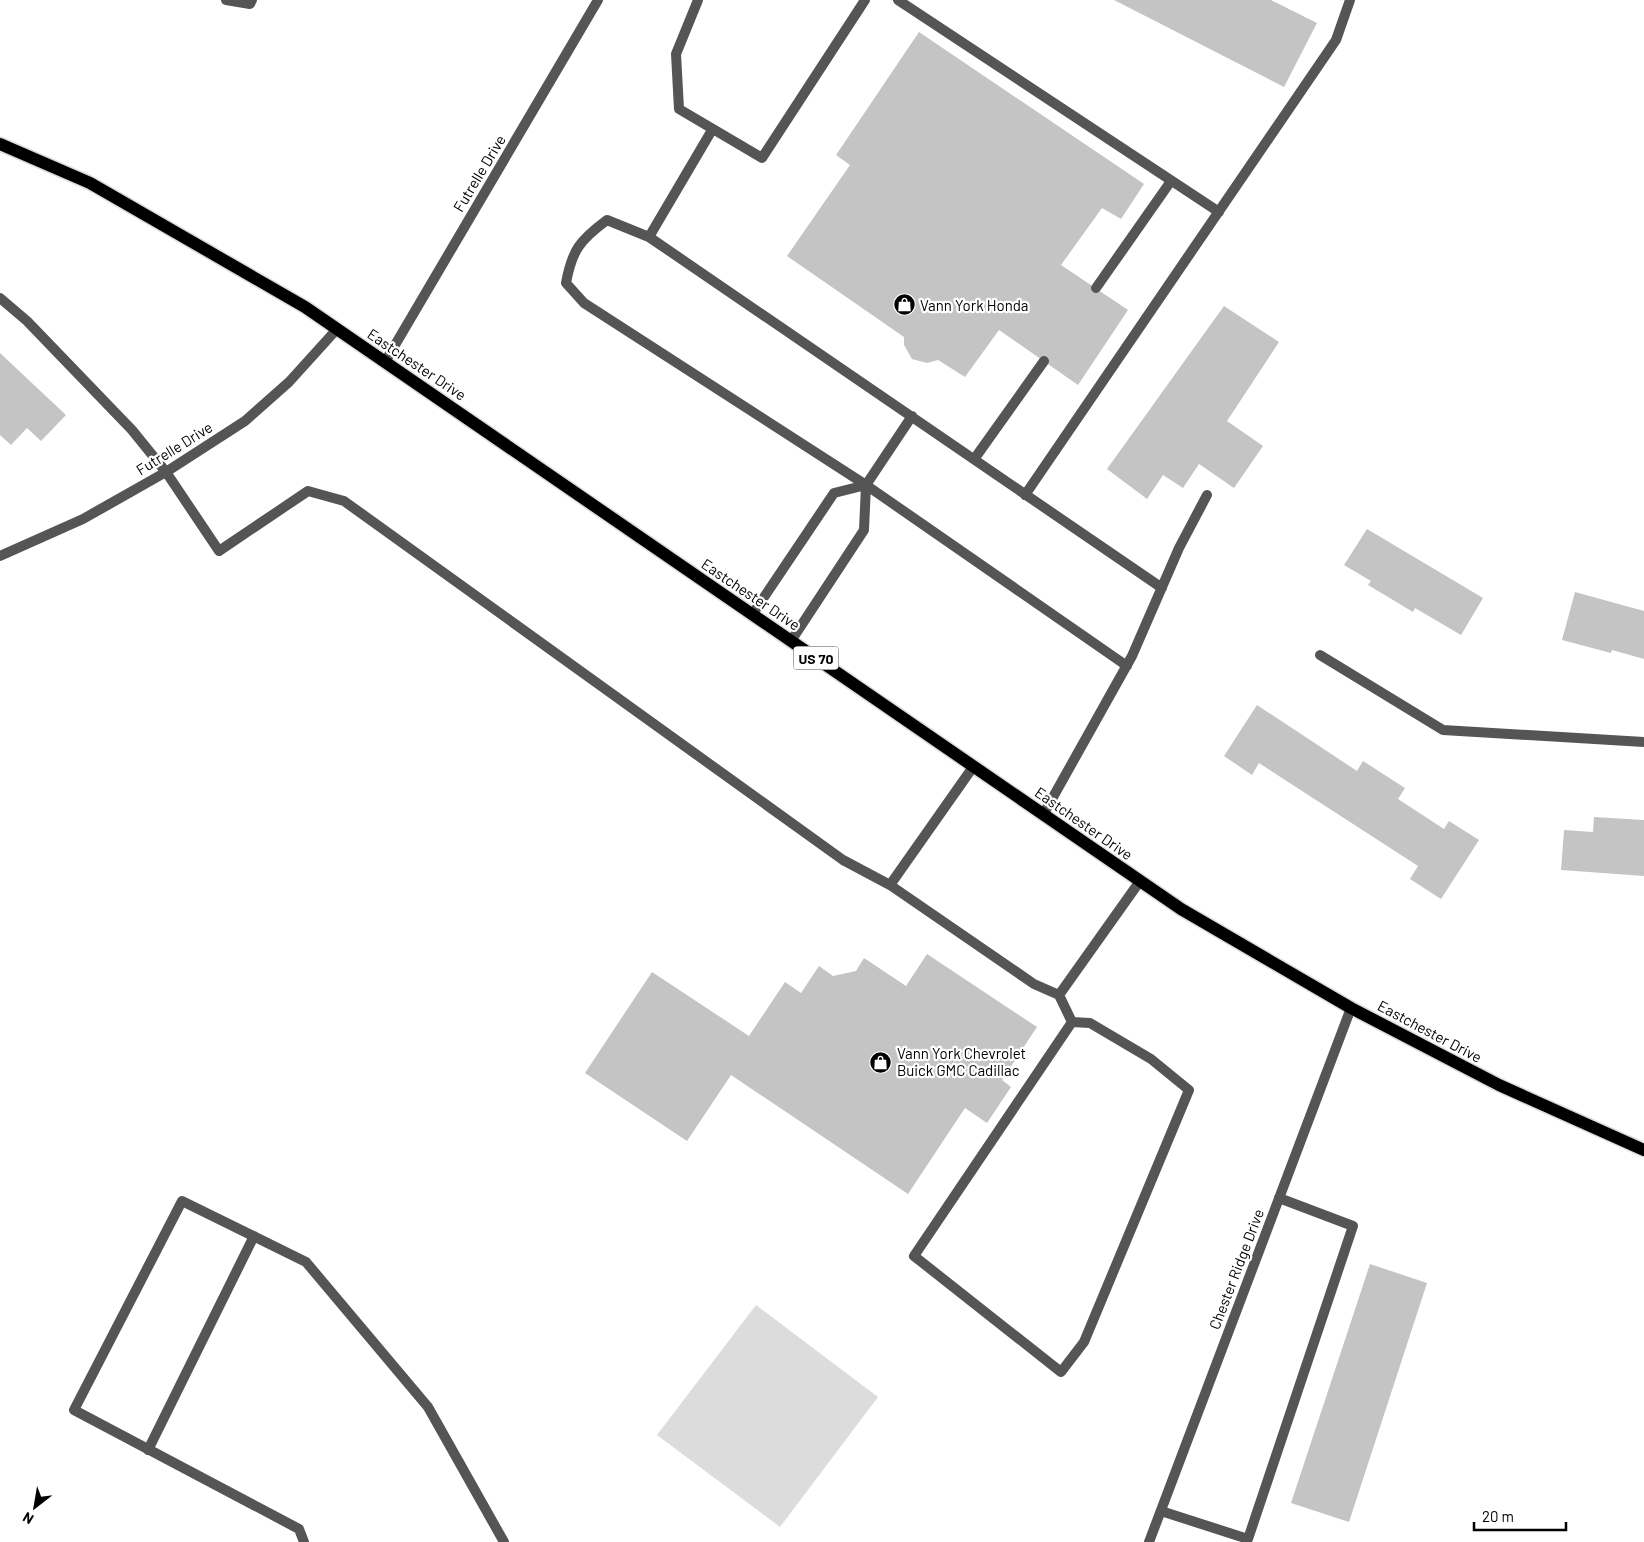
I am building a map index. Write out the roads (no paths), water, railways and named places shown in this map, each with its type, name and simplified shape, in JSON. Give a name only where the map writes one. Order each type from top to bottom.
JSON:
[{"type":"main road","name":"Eastchester Drive","points":[[0,144],[90,183],[305,307],[1181,909],[1351,1008],[1499,1086],[1644,1150]]},
{"type":"street","points":[[226,0],[250,4],[252,0]]},
{"type":"street","name":"Futrelle Drive","points":[[385,362],[598,0]]},
{"type":"street","points":[[698,0],[676,54],[679,109],[762,158],[865,0]]},
{"type":"street","points":[[898,0],[1219,212]]},
{"type":"street","points":[[1025,495],[1336,40],[1350,0]]},
{"type":"street","points":[[649,237],[712,130]]},
{"type":"street","points":[[1096,288],[1171,181]]},
{"type":"street","points":[[1127,666],[866,486],[584,303],[566,283],[571,259],[587,235],[607,220],[649,237],[1162,588]]},
{"type":"street","points":[[0,298],[27,320],[100,394],[166,472],[219,551],[308,491],[344,501],[843,860],[890,885],[1034,984],[1059,995],[1072,1022]]},
{"type":"street","name":"Futrelle Drive","points":[[0,556],[83,519],[166,472],[245,421],[289,382],[337,329]]},
{"type":"street","points":[[974,458],[1044,361]]},
{"type":"street","points":[[791,641],[864,530],[866,486],[912,416]]},
{"type":"street","points":[[752,615],[834,494],[866,486]]},
{"type":"street","points":[[1043,815],[1127,666],[1180,548],[1207,496]]},
{"type":"street","points":[[1320,656],[1443,730],[1644,742]]},
{"type":"street","points":[[890,885],[973,767]]},
{"type":"street","points":[[1059,995],[1140,881]]},
{"type":"street","name":"Chester Ridge Drive","points":[[1149,1542],[1351,1008]]},
{"type":"street","points":[[1072,1022],[1090,1023],[1151,1059],[1189,1090],[1084,1342],[1061,1372],[914,1256],[1072,1022]]},
{"type":"street","points":[[1161,1510],[1248,1538],[1353,1226],[1279,1198]]},
{"type":"street","points":[[304,1542],[299,1529],[74,1410],[182,1200],[306,1262],[428,1407],[504,1542]]},
{"type":"street","points":[[148,1450],[254,1236]]},
{"type":"place","name":"Vann York Honda","points":[[904,305]]},
{"type":"place","name":"Vann York Chevrolet Buick GMC Cadillac","points":[[881,1062]]}]
